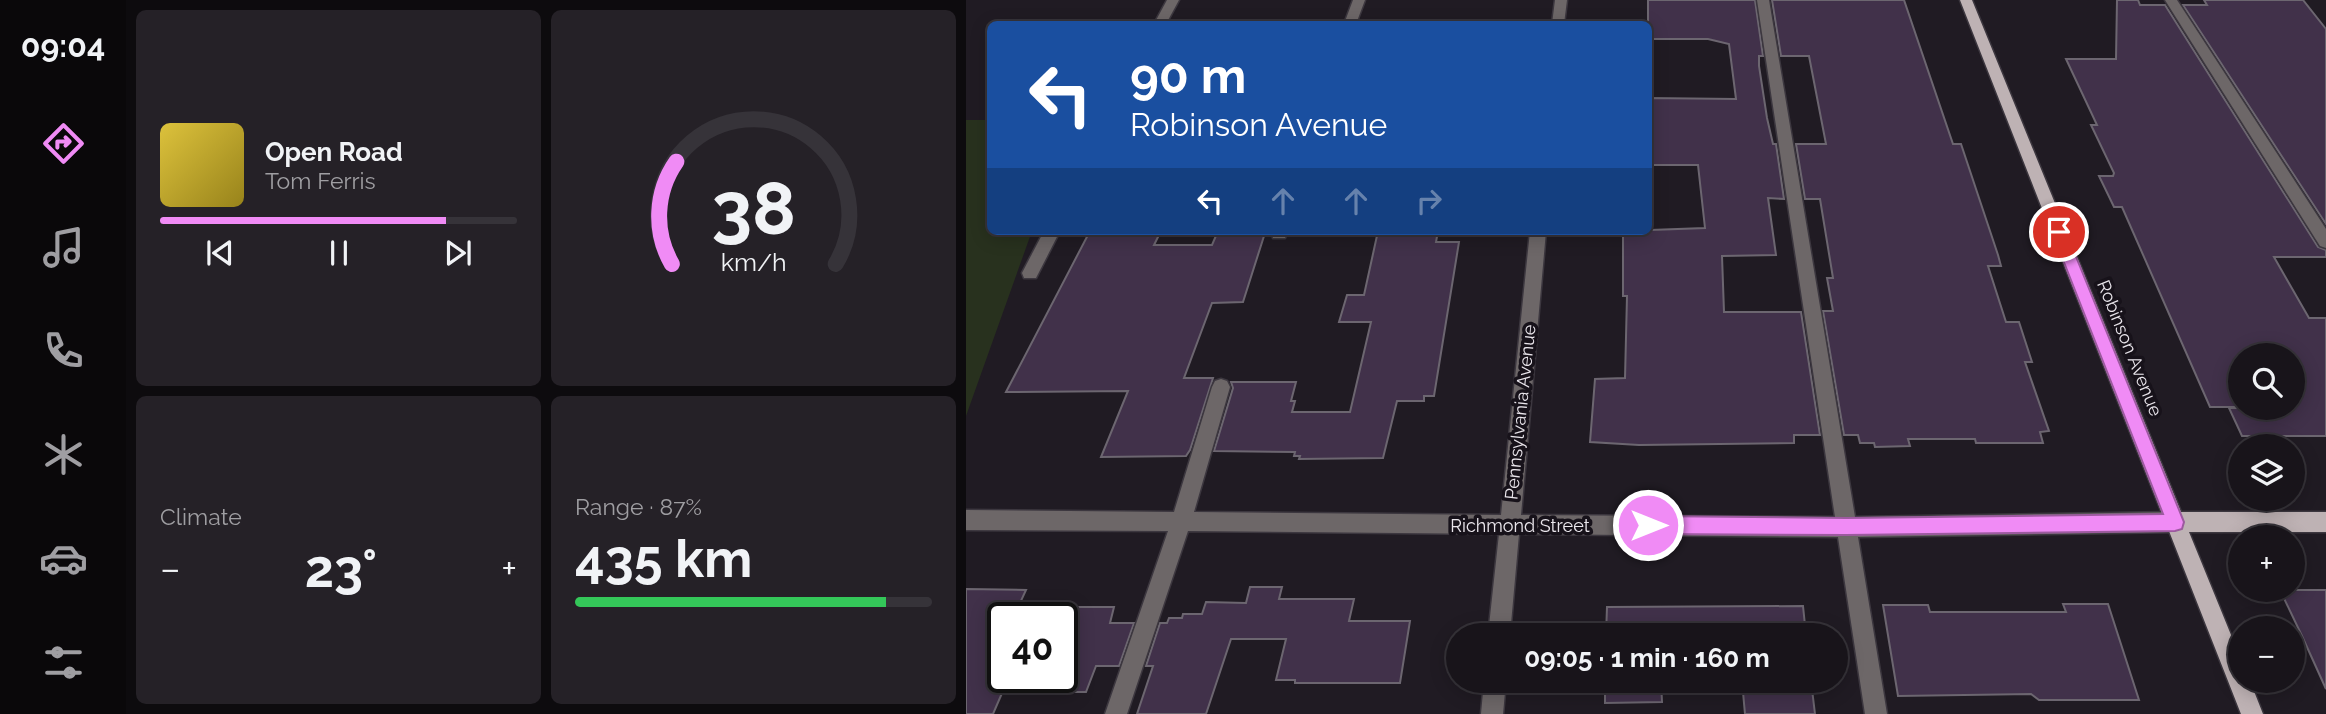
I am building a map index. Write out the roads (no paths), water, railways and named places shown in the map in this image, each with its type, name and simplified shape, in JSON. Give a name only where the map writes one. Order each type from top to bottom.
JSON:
[{"type":"main road","name":"Robinson Avenue","points":[[1966,0],[2252,714]]},
{"type":"main road","name":"Richmond Street","points":[[2175,522],[2326,522]]},
{"type":"street","points":[[1162,21],[1173,0]]},
{"type":"street","points":[[1351,21],[1359,0]]},
{"type":"street","points":[[1558,21],[1561,0]]},
{"type":"street","points":[[1763,0],[1876,714]]},
{"type":"street","points":[[2171,0],[2326,242]]},
{"type":"street","points":[[1030,274],[1050,235]]},
{"type":"street","name":"Pennsylvania Avenue","points":[[1500,623],[1538,235]]},
{"type":"street","points":[[1116,714],[1181,521],[1220,387]]},
{"type":"street","name":"Richmond Street","points":[[966,520],[1846,527],[2175,522]]},
{"type":"street","points":[[1492,714],[1494,693]]}]
